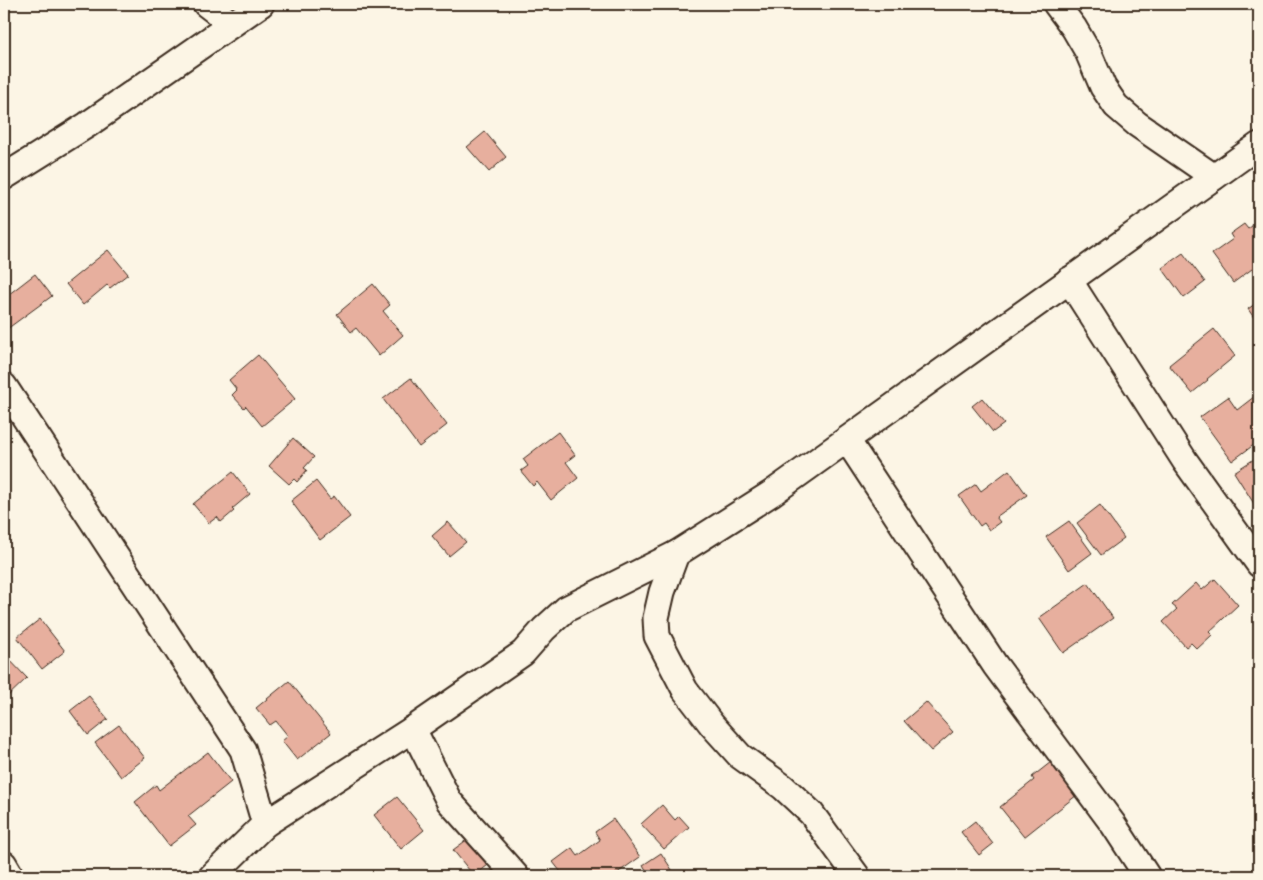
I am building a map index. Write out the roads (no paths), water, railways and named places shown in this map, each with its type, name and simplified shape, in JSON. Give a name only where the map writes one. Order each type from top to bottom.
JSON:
[{"type":"street","points":[[206,4],[232,24]]},
{"type":"street","points":[[4,178],[87,125],[260,4]]},
{"type":"street","points":[[1056,4],[1074,28],[1088,52],[1103,87],[1116,106],[1137,124],[1214,177]]},
{"type":"street","points":[[212,876],[265,824],[413,730],[522,653],[566,609],[676,554],[772,493],[1259,145]]},
{"type":"street","points":[[1069,280],[1185,460],[1259,564]]},
{"type":"street","points":[[4,386],[243,750],[265,824]]},
{"type":"street","points":[[847,440],[995,665],[1112,824],[1147,876]]},
{"type":"street","points":[[676,554],[662,592],[656,618],[656,627],[657,636],[684,690],[740,756],[783,787],[811,813],[857,876]]},
{"type":"street","points":[[413,730],[449,801],[516,876]]},
{"type":"street","points":[[4,864],[11,876]]}]
